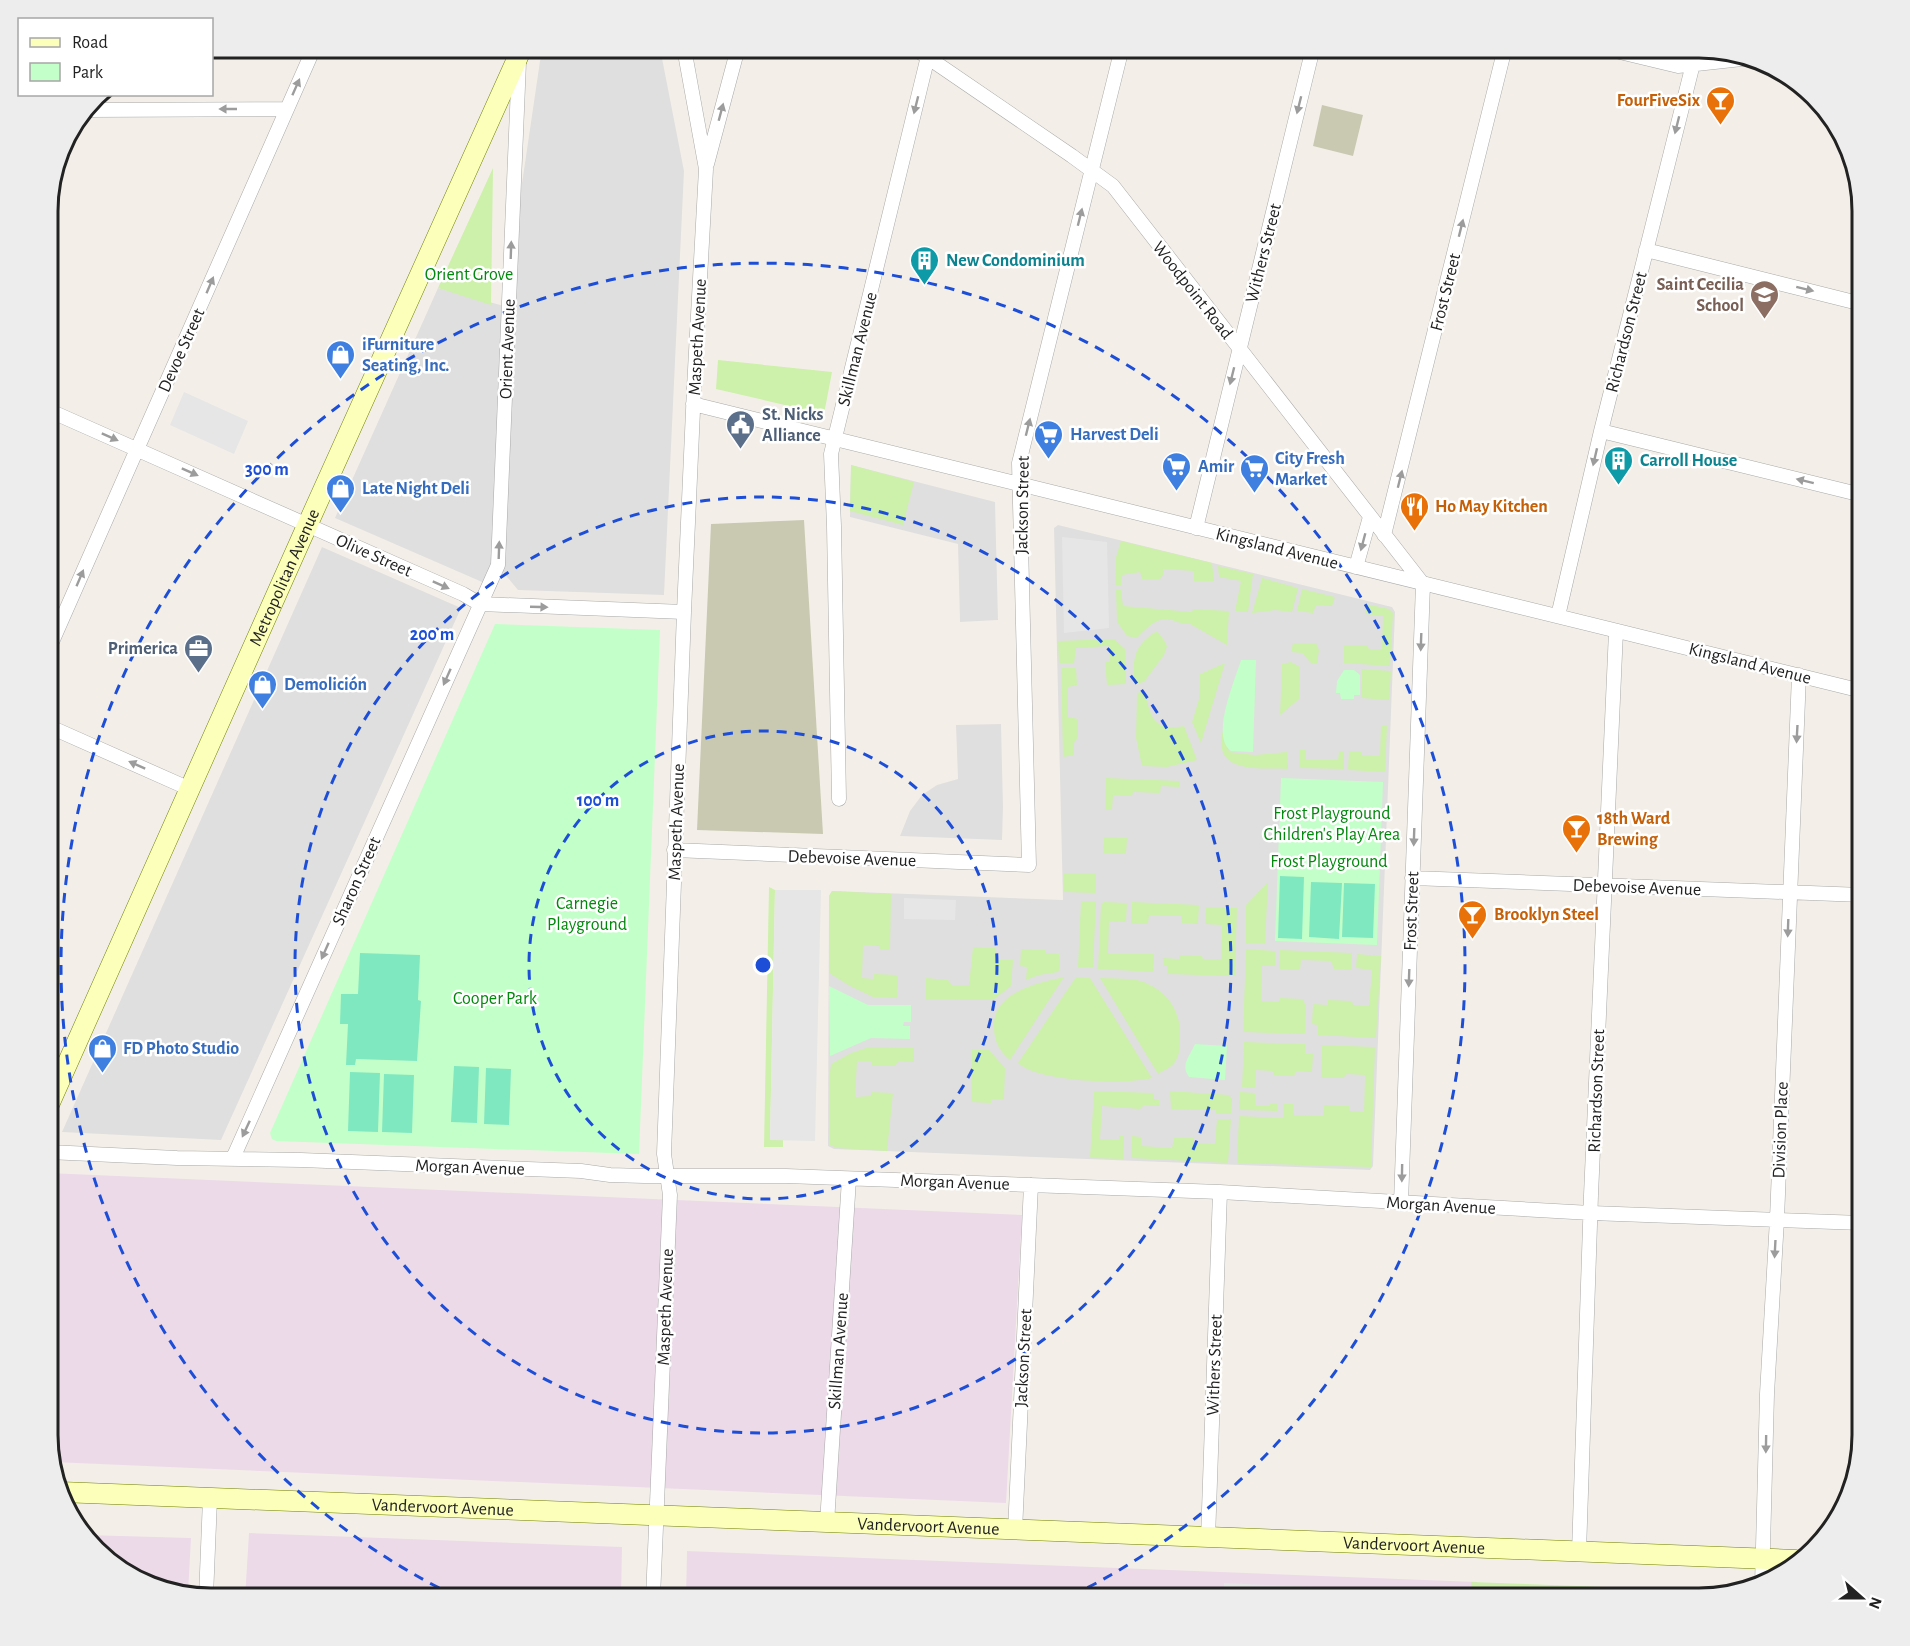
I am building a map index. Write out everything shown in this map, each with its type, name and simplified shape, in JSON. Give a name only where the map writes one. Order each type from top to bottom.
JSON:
[{"type":"main road","name":"Metropolitan Avenue","points":[[59,1082],[516,59]]},
{"type":"main road","name":"Vandervoort Avenue","points":[[70,1492],[1208,1539],[1787,1560]]},
{"type":"street","name":"Jackson Street","points":[[1029,865],[1019,463],[1119,58]]},
{"type":"street","name":"Withers Street","points":[[1196,528],[1310,58]]},
{"type":"street","name":"Frost Street","points":[[1384,535],[1502,58]]},
{"type":"street","points":[[1645,58],[1678,66],[1725,61]]},
{"type":"street","name":"Richardson Street","points":[[1558,616],[1601,431],[1693,58]]},
{"type":"street","name":"Devoe Street","points":[[59,626],[309,59]]},
{"type":"street","name":"Orient Avenue","points":[[480,604],[498,565],[520,59]]},
{"type":"street","name":"Maspeth Avenue","points":[[654,1588],[670,1195],[664,1154],[674,850],[693,404],[706,169],[686,59]]},
{"type":"street","points":[[706,169],[735,59]]},
{"type":"street","name":"Skillman Avenue","points":[[839,799],[831,454],[928,59]]},
{"type":"street","name":"Woodpoint Road","points":[[937,59],[1113,186],[1423,584]]},
{"type":"street","points":[[97,110],[286,109]]},
{"type":"street","points":[[1646,250],[1852,302]]},
{"type":"street","name":"Kingsland Avenue","points":[[693,404],[1852,688]]},
{"type":"street","name":"Olive Street","points":[[59,415],[463,594],[480,604],[684,612]]},
{"type":"street","points":[[1601,431],[1852,493]]},
{"type":"street","points":[[1356,567],[1370,517]]},
{"type":"street","name":"Frost Street","points":[[1401,1203],[1423,584]]},
{"type":"street","name":"Sharon Street","points":[[233,1158],[480,604]]},
{"type":"street","name":"Richardson Street","points":[[1579,1552],[1616,631]]},
{"type":"street","name":"Division Place","points":[[1762,1573],[1767,1394],[1777,1219],[1800,675]]},
{"type":"street","points":[[59,731],[190,789]]},
{"type":"street","name":"Debevoise Avenue","points":[[674,850],[1029,865]]},
{"type":"street","name":"Debevoise Avenue","points":[[1412,878],[1852,895]]},
{"type":"street","name":"Morgan Avenue","points":[[59,1153],[581,1171],[610,1175],[786,1176],[1220,1192],[1591,1213],[1852,1223]]},
{"type":"street","name":"Skillman Avenue","points":[[827,1523],[849,1179]]},
{"type":"street","name":"Jackson Street","points":[[1015,1531],[1031,1185]]},
{"type":"street","name":"Withers Street","points":[[1208,1539],[1220,1192]]},
{"type":"street","points":[[206,1588],[210,1499]]},
{"type":"shaded area","points":[[541,59],[662,59],[684,171],[664,595],[518,590],[498,566],[489,585],[335,518],[438,288],[504,306]]},
{"type":"shaded area","points":[[1322,105],[1363,115],[1353,156],[1313,146]]},
{"type":"shaded area","points":[[184,392],[248,421],[234,454],[170,425]]},
{"type":"shaded area","points":[[851,465],[995,502],[998,620],[960,622],[958,544],[850,517]]},
{"type":"shaded area","points":[[804,520],[823,834],[697,830],[711,524]]},
{"type":"shaded area","points":[[1058,525],[1392,607],[1395,612],[1373,1166],[1370,1170],[834,1149],[828,1146],[829,896],[832,891],[1063,900],[1054,528]]},
{"type":"shaded area","points":[[1062,537],[1107,542],[1109,628],[1064,633]]},
{"type":"shaded area","points":[[322,547],[461,608],[221,1140],[62,1132]]},
{"type":"shaded area","points":[[1001,724],[1002,840],[900,836],[910,811],[922,795],[937,785],[958,779],[956,725]]},
{"type":"shaded area","points":[[775,890],[821,890],[815,1141],[770,1140]]},
{"type":"shaded area","points":[[904,898],[956,900],[955,920],[904,919]]},
{"type":"shaded area","points":[[59,1173],[1022,1215],[1006,1503],[61,1462]]},
{"type":"shaded area","points":[[249,1533],[622,1547],[621,1588],[246,1588]]},
{"type":"shaded area","points":[[96,1535],[191,1538],[188,1586],[153,1576],[135,1567],[118,1556]]},
{"type":"shaded area","points":[[687,1551],[1477,1582],[1477,1588],[686,1588]]},
{"type":"shaded area","points":[[1224,1583],[1313,1587],[1313,1588],[1224,1588]]},
{"type":"green space","name":"Orient Grove","points":[[493,168],[491,305],[438,288]]},
{"type":"green space","points":[[718,360],[832,372],[824,414],[716,389]]},
{"type":"green space","points":[[851,465],[914,482],[903,525],[850,511]]},
{"type":"green space","points":[[1121,541],[1212,563],[1214,581],[1194,581],[1194,571],[1163,569],[1160,579],[1142,579],[1140,572],[1122,575],[1121,585],[1115,585],[1116,557]]},
{"type":"green space","points":[[1218,566],[1253,574],[1248,612],[1235,611],[1241,581],[1219,577]]},
{"type":"green space","points":[[1262,578],[1298,588],[1292,612],[1275,610],[1252,613]]},
{"type":"green space","points":[[1302,589],[1335,597],[1332,606],[1316,605],[1313,613],[1297,611]]},
{"type":"green space","points":[[1116,590],[1121,590],[1123,606],[1192,612],[1193,609],[1229,611],[1227,645],[1190,624],[1168,619],[1153,624],[1137,638],[1127,636],[1117,622]]},
{"type":"green space","points":[[1366,604],[1389,609],[1393,613],[1390,666],[1344,663],[1344,645],[1367,645],[1369,649],[1382,649],[1383,616],[1365,614]]},
{"type":"green space","name":"Cooper Park","points":[[495,624],[660,630],[639,1154],[276,1141],[272,1139],[270,1133]]},
{"type":"green space","points":[[1157,631],[1167,646],[1164,655],[1144,682],[1134,684],[1136,653],[1143,642]]},
{"type":"green space","points":[[1114,639],[1125,649],[1126,684],[1107,685],[1105,662],[1110,662],[1109,646],[1076,648],[1074,663],[1059,663],[1058,641]]},
{"type":"green space","points":[[1293,643],[1316,643],[1319,650],[1317,664],[1311,663],[1302,653],[1291,652]]},
{"type":"green space","points":[[1241,660],[1256,660],[1253,752],[1231,751],[1225,744],[1223,734],[1226,708]]},
{"type":"green space","points":[[1291,662],[1300,667],[1299,699],[1280,715],[1282,664]]},
{"type":"green space","points":[[1225,663],[1201,743],[1192,722],[1199,699],[1200,674]]},
{"type":"green space","points":[[1061,668],[1076,668],[1077,685],[1068,687],[1068,717],[1078,719],[1078,737],[1074,743],[1074,755],[1063,757]]},
{"type":"green space","points":[[1362,669],[1391,671],[1389,700],[1361,698]]},
{"type":"green space","points":[[1344,670],[1354,670],[1360,675],[1360,695],[1354,695],[1354,699],[1341,699],[1340,693],[1336,693],[1337,681]]},
{"type":"green space","points":[[1145,691],[1155,720],[1166,727],[1184,726],[1197,760],[1167,767],[1142,766],[1136,738],[1137,693]]},
{"type":"green space","points":[[1229,708],[1227,743],[1229,752],[1255,755],[1287,752],[1288,769],[1246,767],[1228,759],[1223,752],[1221,741]]},
{"type":"green space","points":[[1381,725],[1387,725],[1385,772],[1348,770],[1349,751],[1362,751],[1362,755],[1380,756]]},
{"type":"green space","points":[[1299,750],[1306,750],[1306,760],[1338,760],[1339,751],[1344,751],[1344,769],[1299,768]]},
{"type":"green space","points":[[1106,778],[1180,781],[1180,787],[1161,786],[1160,793],[1133,792],[1132,796],[1113,795],[1112,810],[1105,810]]},
{"type":"green space","name":"Frost Playground","points":[[1281,778],[1383,782],[1377,945],[1275,941]]},
{"type":"green space","points":[[1104,837],[1127,838],[1126,854],[1103,853]]},
{"type":"green space","points":[[1064,873],[1096,873],[1096,893],[1064,892]]},
{"type":"green space","points":[[1280,876],[1304,877],[1302,939],[1278,938]]},
{"type":"green space","points":[[1268,882],[1265,943],[1246,943],[1246,905]]},
{"type":"green space","points":[[1311,882],[1342,883],[1339,939],[1309,937]]},
{"type":"green space","points":[[1344,883],[1375,884],[1373,938],[1342,937]]},
{"type":"green space","points":[[769,887],[775,890],[770,1139],[783,1140],[783,1147],[764,1147]]},
{"type":"green space","points":[[832,891],[891,894],[890,950],[879,949],[879,946],[863,945],[862,978],[874,979],[874,974],[898,975],[897,998],[873,997],[829,973],[829,896]]},
{"type":"green space","points":[[1081,901],[1096,901],[1093,967],[1078,967]]},
{"type":"green space","points":[[1104,902],[1127,903],[1126,922],[1109,921],[1108,954],[1154,954],[1153,972],[1098,969],[1101,904]]},
{"type":"green space","points":[[1132,902],[1199,905],[1198,924],[1182,923],[1181,916],[1149,915],[1148,924],[1131,924]]},
{"type":"green space","points":[[1206,907],[1237,908],[1235,976],[1167,974],[1167,966],[1163,966],[1163,958],[1179,959],[1179,955],[1221,959],[1222,925],[1205,924]]},
{"type":"green space","points":[[973,947],[995,948],[995,960],[1013,960],[1011,986],[993,1000],[926,999],[926,978],[948,980],[952,985],[969,985]]},
{"type":"green space","points":[[1021,949],[1045,950],[1046,953],[1059,954],[1058,972],[1026,980],[1027,967],[1020,966]]},
{"type":"green space","points":[[1246,949],[1275,951],[1275,966],[1262,966],[1261,1001],[1279,1002],[1280,998],[1302,999],[1306,1005],[1305,1034],[1243,1032]]},
{"type":"green space","points":[[1280,950],[1352,953],[1351,970],[1334,969],[1331,961],[1301,960],[1300,970],[1279,969]]},
{"type":"green space","points":[[360,953],[420,955],[418,1000],[421,1001],[417,1061],[356,1059],[355,1065],[346,1065],[348,1024],[340,1024],[341,994],[358,994]]},
{"type":"green space","points":[[1357,954],[1381,956],[1376,1038],[1318,1035],[1318,1025],[1312,1024],[1313,1004],[1328,1005],[1328,1000],[1352,1001],[1353,1005],[1369,1006],[1372,970],[1356,968]]},
{"type":"green space","points":[[1064,977],[1010,1060],[1000,1049],[995,1037],[995,1015],[1000,1005],[1018,991]]},
{"type":"green space","points":[[1076,977],[1090,978],[1152,1078],[1103,1081],[1062,1078],[1028,1069],[1018,1063]]},
{"type":"green space","points":[[1100,978],[1141,981],[1161,992],[1172,1004],[1180,1028],[1180,1043],[1177,1058],[1171,1066],[1158,1074]]},
{"type":"green space","points":[[829,986],[868,1005],[911,1005],[911,1022],[904,1022],[903,1026],[910,1026],[910,1039],[871,1038],[830,1056]]},
{"type":"green space","points":[[1244,1042],[1305,1044],[1305,1054],[1313,1054],[1312,1072],[1296,1071],[1294,1076],[1273,1075],[1273,1071],[1256,1070],[1255,1088],[1242,1087]]},
{"type":"green space","points":[[1195,1044],[1227,1046],[1225,1080],[1189,1077],[1185,1068]]},
{"type":"green space","points":[[1322,1045],[1375,1047],[1371,1167],[1237,1163],[1239,1116],[1283,1118],[1283,1104],[1293,1104],[1293,1115],[1323,1116],[1324,1105],[1349,1106],[1349,1111],[1364,1112],[1365,1075],[1347,1074],[1343,1078],[1321,1078]]},
{"type":"green space","points":[[869,1047],[914,1048],[914,1062],[899,1061],[895,1066],[872,1066],[872,1061],[857,1061],[855,1097],[871,1096],[871,1092],[893,1093],[887,1151],[837,1148],[830,1145],[831,1064],[851,1053]]},
{"type":"green space","points":[[972,1050],[989,1050],[1005,1068],[1004,1099],[991,1099],[991,1103],[971,1102]]},
{"type":"green space","points":[[454,1066],[479,1067],[477,1123],[451,1122]]},
{"type":"green space","points":[[486,1068],[511,1069],[509,1125],[484,1124]]},
{"type":"green space","points":[[350,1072],[380,1073],[378,1132],[348,1131]]},
{"type":"green space","points":[[384,1074],[414,1075],[412,1133],[382,1132]]},
{"type":"green space","points":[[1094,1091],[1154,1093],[1154,1099],[1159,1100],[1159,1106],[1144,1105],[1140,1109],[1102,1106],[1100,1139],[1119,1140],[1119,1136],[1124,1136],[1123,1159],[1090,1158]]},
{"type":"green space","points":[[1170,1091],[1229,1095],[1232,1099],[1231,1114],[1216,1114],[1216,1110],[1171,1109]]},
{"type":"green space","points":[[1240,1092],[1255,1093],[1255,1106],[1270,1106],[1270,1103],[1277,1103],[1277,1111],[1239,1110]]},
{"type":"green space","points":[[1217,1119],[1231,1119],[1228,1163],[1131,1158],[1132,1136],[1141,1137],[1141,1146],[1172,1148],[1174,1138],[1194,1138],[1194,1143],[1215,1144]]},
{"type":"green space","points":[[1471,1582],[1632,1588],[1471,1588]]},
{"type":"place","name":"FourFiveSix","points":[[1721,126]]},
{"type":"place","name":"New Condominium","points":[[925,286]]},
{"type":"place","name":"Saint Cecilia School","points":[[1765,320]]},
{"type":"place","name":"iFurniture Seating, Inc.","points":[[341,380]]},
{"type":"place","name":"St. Nicks Alliance","points":[[741,450]]},
{"type":"place","name":"Harvest Deli","points":[[1049,460]]},
{"type":"place","name":"Carroll House","points":[[1619,486]]},
{"type":"place","name":"Amir","points":[[1177,492]]},
{"type":"place","name":"City Fresh Market","points":[[1254,494]]},
{"type":"place","name":"Late Night Deli","points":[[341,514]]},
{"type":"place","name":"Ho May Kitchen","points":[[1414,532]]},
{"type":"place","name":"Primerica","points":[[199,674]]},
{"type":"place","name":"Demolición","points":[[263,710]]},
{"type":"place","name":"18th Ward Brewing","points":[[1576,854]]},
{"type":"place","name":"Brooklyn Steel","points":[[1473,940]]},
{"type":"place","name":"FD Photo Studio","points":[[102,1074]]},
{"type":"park label","name":"Frost Playground Children's Play Area","points":[[1332,823]]},
{"type":"park label","name":"Carnegie Playground","points":[[587,913]]}]
